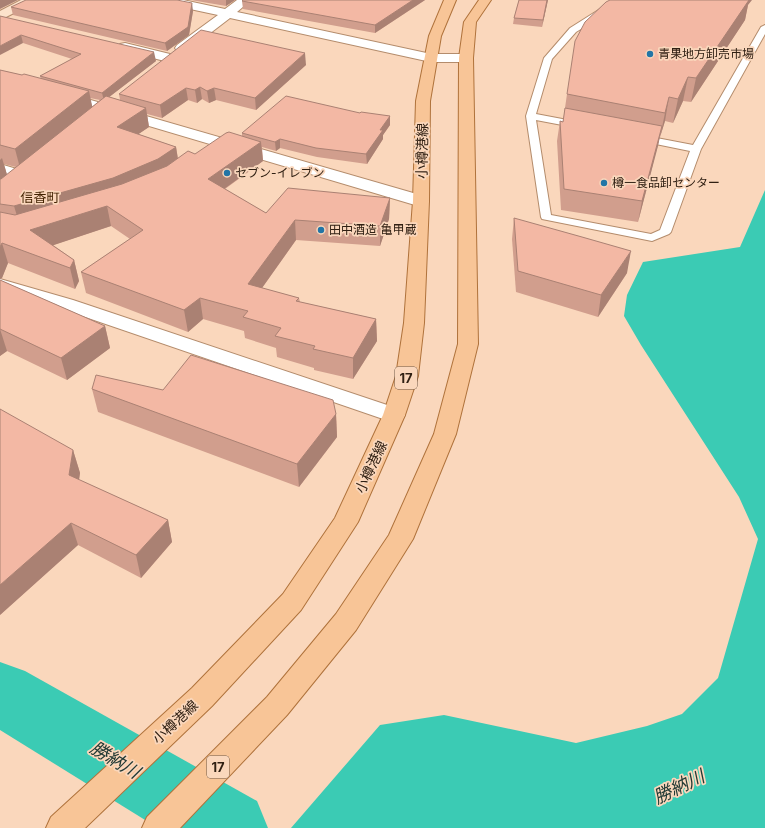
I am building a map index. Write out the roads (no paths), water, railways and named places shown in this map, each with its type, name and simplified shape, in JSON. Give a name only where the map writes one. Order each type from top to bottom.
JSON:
[{"type":"main road","name":"小樽港線","points":[[62,828],[202,697],[292,602],[346,522],[394,415],[407,376],[413,331],[420,201],[423,100],[435,36],[450,0]]},
{"type":"main road","name":"17","points":[[158,828],[277,706],[346,622],[400,539],[445,434],[468,344],[466,58],[470,22],[485,0]]},
{"type":"street","points":[[0,17],[30,0]]},
{"type":"street","points":[[166,0],[431,58],[466,58]]},
{"type":"street","points":[[158,67],[245,0]]},
{"type":"street","points":[[0,17],[15,22]]},
{"type":"street","points":[[115,45],[169,58]]},
{"type":"street","points":[[53,94],[106,108],[216,147],[420,201]]},
{"type":"street","points":[[0,169],[30,171],[6,190]]},
{"type":"street","points":[[0,285],[66,304],[394,415]]},
{"type":"lane","points":[[625,0],[610,6],[573,30],[548,58],[531,116],[546,217],[652,238],[665,232],[696,149],[765,27]]},
{"type":"lane","points":[[531,116],[591,128]]},
{"type":"lane","points":[[628,135],[696,149]]},
{"type":"water","points":[[765,190],[765,828],[291,828],[380,725],[444,715],[576,743],[647,726],[682,714],[718,678],[758,539],[739,497],[641,345],[624,316],[627,295],[643,262],[740,247]]},
{"type":"waterway","name":"勝納川","points":[[0,693],[229,828]]},
{"type":"place","name":"青果地方卸売市場","points":[[650,54]]},
{"type":"place","name":"セブン-イレブン","points":[[227,173]]},
{"type":"place","name":"樽一食品卸センター","points":[[604,183]]},
{"type":"place","name":"田中酒造 亀甲蔵","points":[[321,230]]},
{"type":"district","name":"信香町","points":[[40,197]]}]
